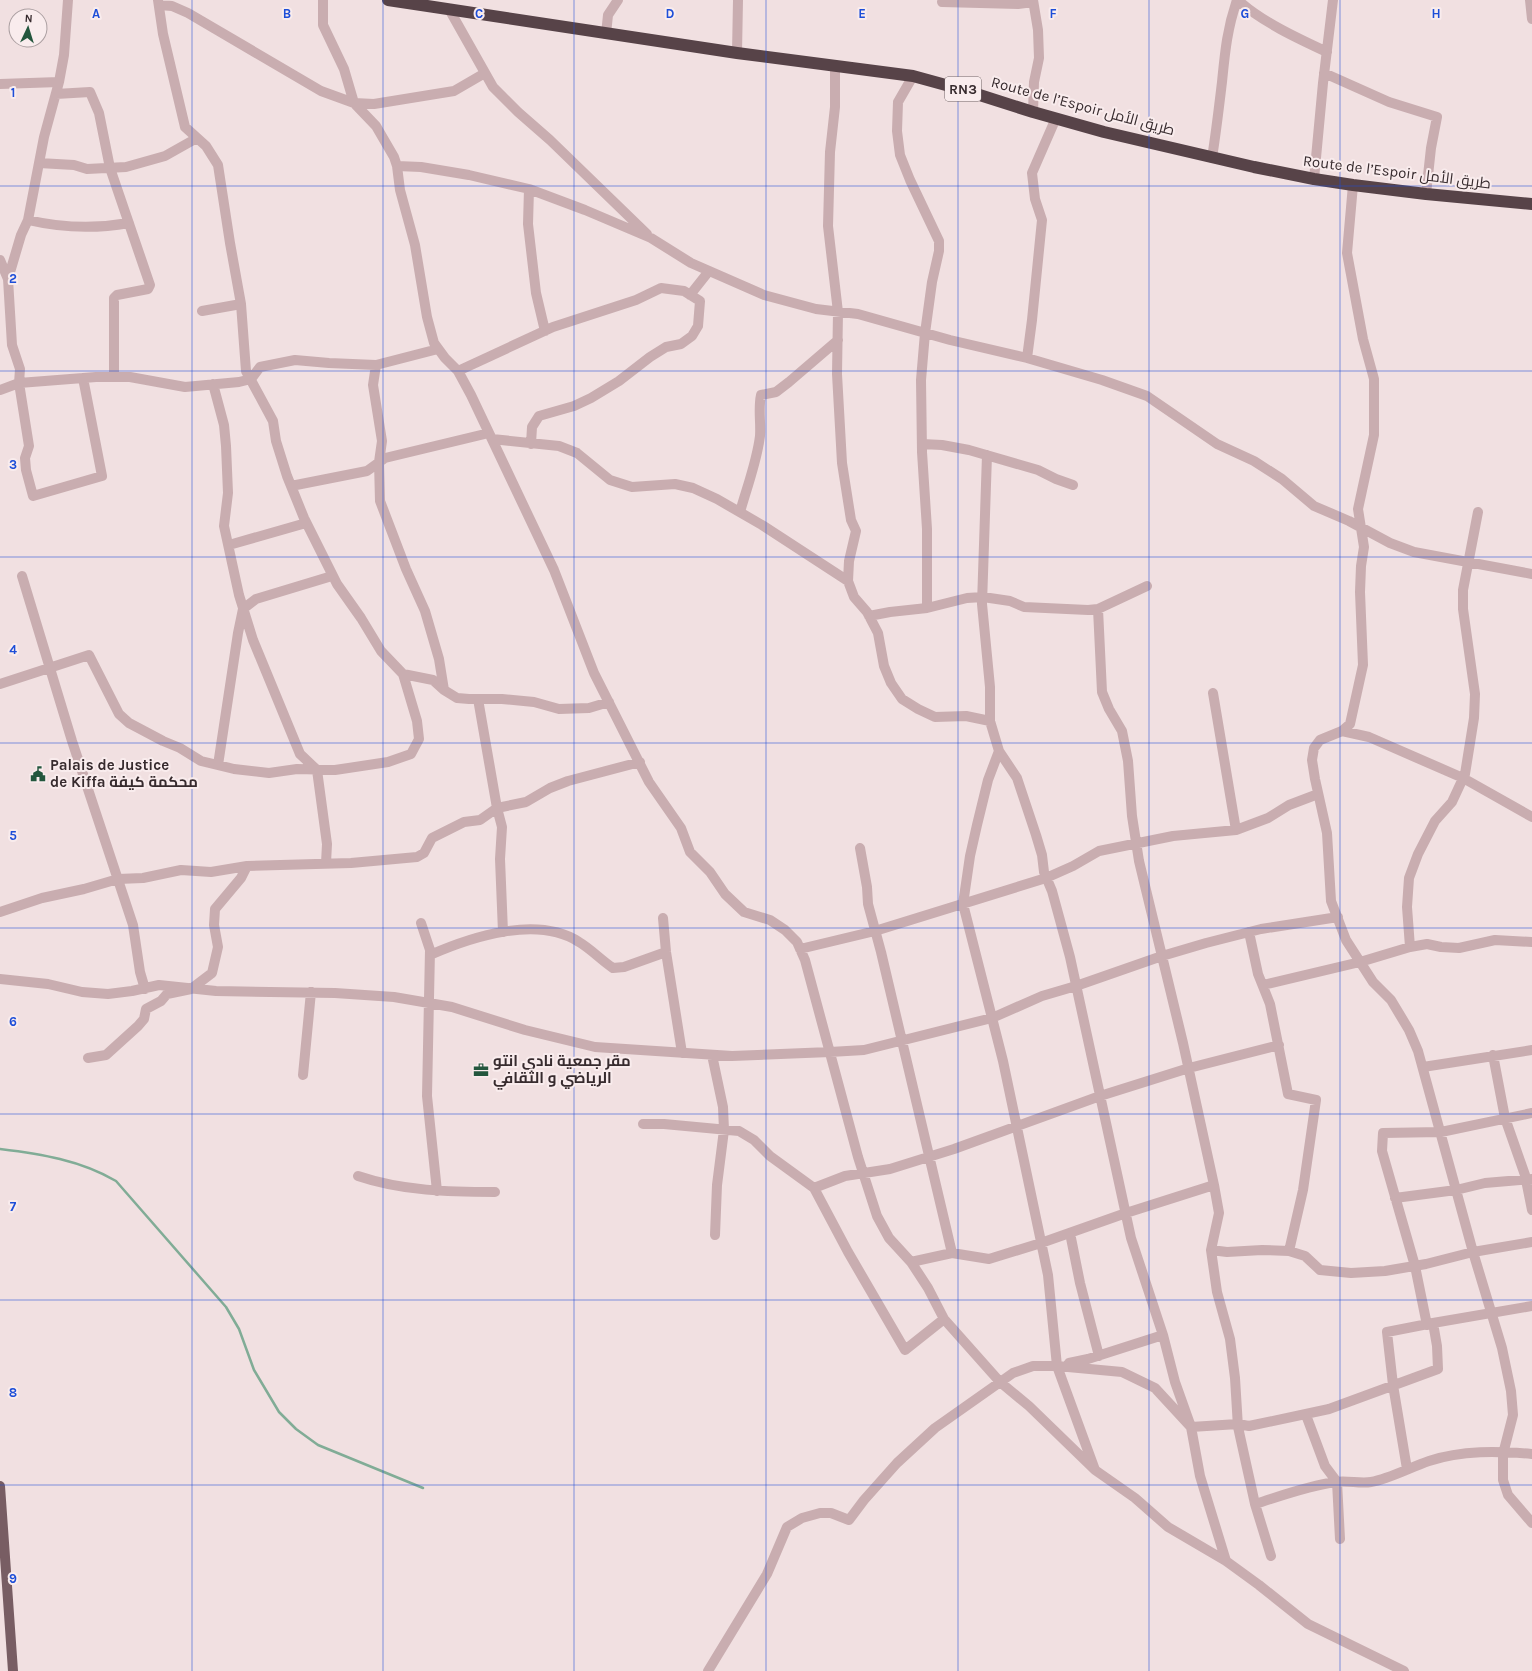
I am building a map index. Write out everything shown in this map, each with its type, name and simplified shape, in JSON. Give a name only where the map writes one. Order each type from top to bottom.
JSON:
[{"type":"highway","name":"Route de l’Espoir طريق الأمل","points":[[388,0],[737,53],[913,76],[964,90],[1033,112],[1212,158],[1314,179],[1530,207]]},
{"type":"main road","points":[[0,1486],[13,1671]]},
{"type":"street","points":[[8,279],[21,235],[28,220],[39,163],[59,82],[64,55],[68,0]]},
{"type":"street","points":[[323,0],[323,25],[344,69],[354,103],[376,126],[394,157],[397,166],[400,190],[415,245],[427,317],[434,343],[458,371],[554,570],[594,673],[649,782],[681,828],[690,852],[710,872],[725,894],[744,912],[770,920],[785,930],[797,942],[805,960],[863,1173],[877,1216],[889,1238],[911,1262],[928,1288],[944,1320],[1000,1382],[1029,1406],[1095,1470],[1135,1498],[1168,1527],[1226,1561],[1308,1624],[1404,1671]]},
{"type":"street","points":[[606,34],[608,15],[618,0]]},
{"type":"street","points":[[737,53],[738,0]]},
{"type":"street","points":[[1212,158],[1225,47],[1230,20],[1237,0],[1247,9],[1266,20],[1327,52]]},
{"type":"street","points":[[1314,179],[1324,73],[1333,0]]},
{"type":"street","points":[[1530,0],[1532,19]]},
{"type":"street","points":[[942,2],[1018,4],[1033,1],[1038,30],[1039,58],[1034,82],[1033,112]]},
{"type":"street","points":[[0,684],[89,655],[119,714],[129,723],[180,748],[201,761],[234,769],[269,773],[297,769],[335,770],[388,762],[411,754],[419,739],[418,727],[404,674],[381,651],[361,618],[332,576],[306,523],[291,486],[276,440],[273,421],[246,370],[241,304],[218,165],[206,146],[185,127],[180,113],[163,34],[159,3],[172,6],[188,13],[321,91],[354,103],[374,104],[454,91],[485,73]]},
{"type":"street","points":[[449,9],[493,87],[651,238]]},
{"type":"street","points":[[834,65],[835,107],[830,152],[828,226],[838,312],[837,374],[842,463],[851,520],[856,530],[849,561],[848,581],[854,597],[869,616],[878,634],[884,666],[891,683],[902,699],[935,717],[966,716],[990,721]]},
{"type":"street","points":[[1324,73],[1389,102],[1437,116],[1431,148],[1426,194]]},
{"type":"street","points":[[913,76],[898,102],[897,131],[900,155],[907,174],[939,241],[939,252],[932,282],[925,333],[921,380],[922,444],[927,529],[927,608]]},
{"type":"street","points":[[0,84],[59,82]]},
{"type":"street","points":[[56,94],[90,92],[99,113],[110,168],[150,286],[148,289],[118,295],[114,298],[114,377]]},
{"type":"street","points":[[1027,358],[1042,220],[1035,199],[1032,173],[1056,118]]},
{"type":"street","points":[[39,163],[74,165],[87,169],[126,167],[165,156],[197,138]]},
{"type":"street","points":[[397,166],[421,166],[529,189],[651,238],[691,263],[764,295],[816,309],[858,314],[925,333],[1027,358],[1102,380],[1147,396],[1217,444],[1254,461],[1271,471],[1314,506],[1362,528],[1390,543],[1414,552],[1532,574]]},
{"type":"street","points":[[1353,185],[1347,253],[1363,339],[1374,379],[1374,435],[1358,509],[1364,547],[1361,566],[1360,592],[1363,665],[1350,724],[1342,731],[1320,740],[1314,748],[1312,760],[1327,834],[1331,900],[1346,940],[1373,982],[1391,1000],[1408,1030],[1423,1067],[1473,1252],[1502,1348],[1512,1391],[1513,1415],[1504,1451],[1504,1480],[1508,1495],[1532,1523]]},
{"type":"street","points":[[529,189],[528,224],[531,254],[536,293],[546,331]]},
{"type":"street","points":[[28,220],[48,225],[78,228],[129,223]]},
{"type":"street","points":[[0,260],[8,279],[12,345],[20,370],[20,383],[29,446],[25,458],[26,470],[33,496],[102,476],[83,378]]},
{"type":"street","points":[[690,295],[709,271]]},
{"type":"street","points":[[458,371],[546,331],[636,300],[662,288],[684,291],[700,301],[698,326],[692,336],[681,344],[666,347],[650,357],[619,381],[591,398],[574,406],[538,416],[532,427],[531,444]]},
{"type":"street","points":[[202,311],[241,304]]},
{"type":"street","points":[[740,512],[760,435],[759,409],[761,395],[776,392],[790,382],[838,340]]},
{"type":"street","points":[[0,390],[20,383],[83,378],[130,377],[185,387],[239,382],[251,379],[260,367],[295,360],[376,365],[438,349]]},
{"type":"street","points":[[376,365],[373,385],[382,441],[379,462],[380,501],[406,569],[425,611],[439,659],[444,690]]},
{"type":"street","points":[[213,384],[224,425],[226,446],[228,493],[224,526],[253,640],[300,754],[317,770],[327,844],[326,863]]},
{"type":"street","points":[[291,486],[367,471],[385,458],[490,436],[531,444],[559,446],[577,453],[610,480],[632,487],[675,484],[699,491],[717,499],[848,581]]},
{"type":"street","points":[[922,444],[942,445],[987,455],[1038,470],[1073,485]]},
{"type":"street","points":[[987,455],[984,504],[985,548],[983,597],[990,687],[990,721],[999,751],[1017,778],[1036,835],[1046,878],[1052,891],[1076,986],[1131,1238],[1163,1335],[1175,1382],[1191,1427],[1200,1476],[1226,1561]]},
{"type":"street","points":[[1410,947],[1407,908],[1409,878],[1418,854],[1435,821],[1452,802],[1466,774],[1474,718],[1475,694],[1462,609],[1463,590],[1478,512]]},
{"type":"street","points":[[229,545],[306,523]]},
{"type":"street","points":[[22,576],[72,741],[134,925],[140,972],[145,989]]},
{"type":"street","points":[[218,765],[238,633],[244,609],[256,599],[332,576]]},
{"type":"street","points":[[869,616],[927,608],[968,598],[983,597],[1010,601],[1024,607],[1088,610],[1098,608],[1147,586]]},
{"type":"street","points":[[1098,608],[1102,692],[1122,732],[1128,760],[1132,816],[1139,861],[1189,1068],[1214,1185],[1219,1213],[1211,1250],[1217,1292],[1230,1339],[1235,1378],[1238,1424],[1255,1504],[1271,1556]]},
{"type":"street","points":[[404,674],[433,680],[444,690],[457,698],[502,699],[534,702],[559,709],[589,708],[609,702]]},
{"type":"street","points":[[1214,693],[1236,830]]},
{"type":"street","points":[[478,699],[497,808],[502,827],[500,859],[503,932]]},
{"type":"street","points":[[1342,731],[1369,737],[1463,778],[1532,817]]},
{"type":"street","points":[[999,751],[988,780],[977,825],[970,856],[963,904],[992,1018],[1017,1127],[1048,1275],[1057,1366],[1095,1470]]},
{"type":"street","points":[[0,912],[42,898],[84,889],[118,879],[143,878],[181,870],[211,872],[247,866],[351,863],[417,857],[424,853],[432,838],[464,822],[480,820],[497,808],[526,802],[550,788],[568,781],[640,762]]},
{"type":"street","points":[[800,948],[875,931],[963,904],[992,893],[1046,878],[1073,866],[1099,851],[1173,836],[1236,830],[1268,818],[1289,805],[1318,794]]},
{"type":"street","points":[[860,848],[866,875],[868,904],[952,1253]]},
{"type":"street","points":[[88,1058],[106,1055],[138,1026],[144,1019],[146,1010],[161,1001],[167,994],[191,989],[212,973],[218,947],[214,925],[215,909],[241,878],[247,866]]},
{"type":"street","points":[[0,979],[48,984],[82,992],[108,994],[145,989],[159,985],[216,991],[311,992],[394,997],[452,1007],[525,1030],[595,1047],[732,1056],[830,1052],[864,1050],[992,1018],[1042,996],[1076,986],[1162,956],[1249,932],[1338,917]]},
{"type":"street","points":[[663,918],[666,952],[682,1053]]},
{"type":"street","points":[[421,923],[430,950],[428,1002],[428,1096],[437,1191]]},
{"type":"street","points":[[430,955],[452,945],[490,934],[520,930],[553,930],[579,941],[613,968],[624,967],[666,952]]},
{"type":"street","points":[[1249,932],[1258,974],[1270,1004],[1288,1094],[1316,1100],[1303,1190],[1288,1252]]},
{"type":"street","points":[[1263,985],[1360,962],[1410,947],[1428,944],[1459,948],[1495,940],[1532,942]]},
{"type":"street","points":[[303,1075],[311,992]]},
{"type":"street","points":[[814,1188],[845,1176],[890,1169],[930,1157],[1100,1096],[1189,1068],[1279,1045]]},
{"type":"street","points":[[1423,1067],[1532,1050]]},
{"type":"street","points":[[712,1055],[723,1107],[724,1130],[718,1185],[715,1236]]},
{"type":"street","points":[[1493,1055],[1505,1118],[1529,1179],[1532,1210]]},
{"type":"street","points":[[1191,1427],[1238,1424],[1249,1426],[1329,1409],[1438,1369],[1437,1346],[1382,1151],[1383,1133],[1441,1132],[1532,1113]]},
{"type":"street","points":[[643,1124],[664,1124],[739,1131],[754,1140],[770,1156],[814,1188],[848,1252],[905,1350],[944,1320]]},
{"type":"street","points":[[358,1176],[371,1180],[437,1191],[495,1192]]},
{"type":"street","points":[[1395,1198],[1456,1190],[1485,1183],[1529,1179]]},
{"type":"street","points":[[911,1262],[952,1253],[989,1259],[1041,1244],[1126,1213],[1214,1185]]},
{"type":"street","points":[[1070,1233],[1080,1283],[1099,1356]]},
{"type":"street","points":[[1211,1250],[1227,1252],[1262,1250],[1288,1252],[1305,1256],[1320,1270],[1351,1273],[1415,1266],[1473,1252],[1532,1242]]},
{"type":"street","points":[[1407,1469],[1393,1385],[1387,1332],[1532,1306]]},
{"type":"street","points":[[1057,1366],[1099,1356],[1163,1335]]},
{"type":"street","points":[[708,1671],[766,1574],[787,1527],[802,1518],[820,1513],[831,1513],[849,1520],[864,1500],[897,1463],[935,1428],[1013,1373],[1033,1366],[1057,1366],[1122,1372],[1155,1388],[1191,1427]]},
{"type":"street","points":[[1306,1414],[1325,1466],[1337,1482],[1340,1539]]},
{"type":"street","points":[[1255,1504],[1310,1487],[1337,1482],[1372,1482],[1430,1461],[1472,1452],[1504,1451],[1532,1454]]},
{"type":"waterway","points":[[0,1149],[60,1159],[88,1168],[116,1181],[226,1307],[239,1329],[254,1370],[279,1412],[296,1429],[318,1445],[423,1488]]},
{"type":"place","name":"Palais de Justice de Kiffa محكمة كيفة","points":[[38,774]]},
{"type":"place","name":"مقر جمعية نادي انتو الرياضي و الثقافي","points":[[481,1070]]}]
